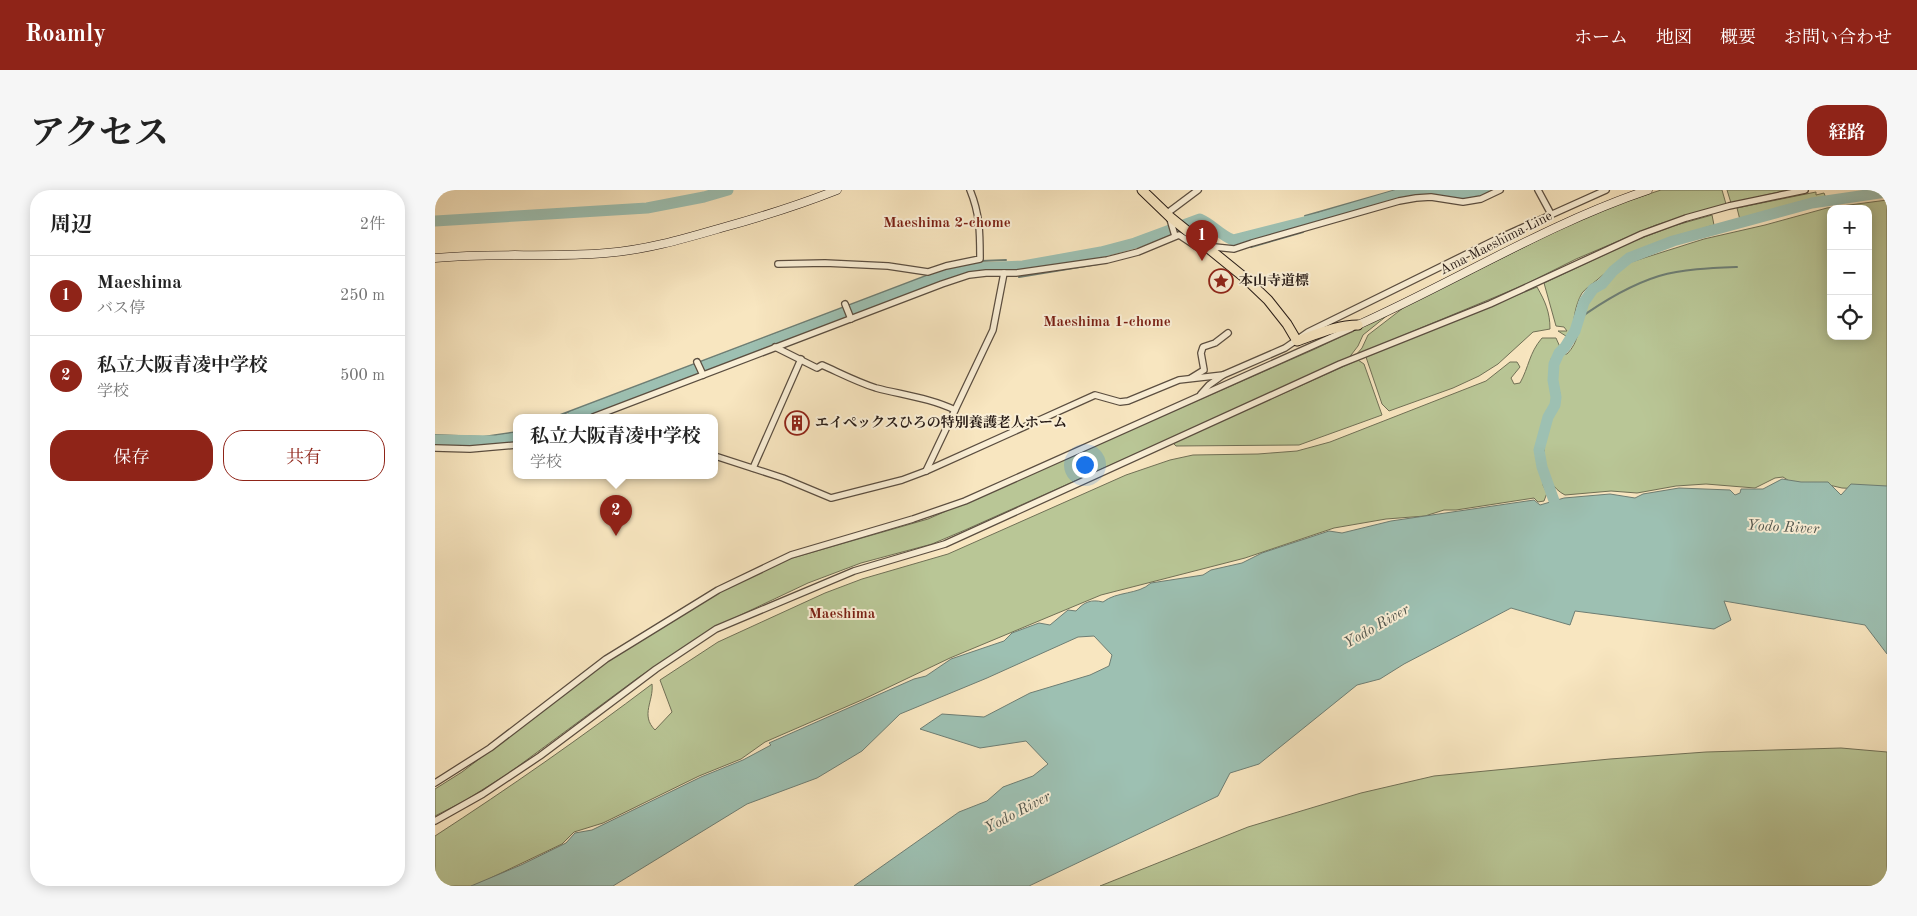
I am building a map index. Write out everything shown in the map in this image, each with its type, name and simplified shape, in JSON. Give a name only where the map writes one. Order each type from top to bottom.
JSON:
[{"type":"main road","points":[[1143,190],[1168,215],[1268,300],[1287,324],[1297,341],[1333,329],[1358,325]]},
{"type":"street","points":[[435,258],[606,253],[638,249],[681,240],[748,221],[799,205],[837,190]]},
{"type":"street","points":[[778,264],[825,263],[888,266],[928,272],[980,259],[980,226],[975,201],[970,190]]},
{"type":"street","points":[[1175,236],[1175,231],[1168,215],[1198,190]]},
{"type":"street","points":[[1431,197],[1432,190]]},
{"type":"street","points":[[601,414],[969,275],[1016,273],[1107,260],[1138,252],[1175,236],[1183,237],[1197,248],[1205,246],[1234,250],[1252,243],[1399,201],[1431,197],[1463,202],[1481,200],[1501,190]]},
{"type":"street","points":[[1538,190],[1551,214]]},
{"type":"street","points":[[1200,395],[1209,385],[1223,375],[1297,341],[1308,332],[1551,214],[1606,190]]},
{"type":"street","name":"Ama Maeshima Line","points":[[1358,325],[1398,307],[1568,220],[1648,190]]},
{"type":"street","points":[[435,821],[483,794],[539,756],[656,669],[716,629],[854,571],[945,544],[1331,368],[1490,304],[1642,234],[1686,218],[1729,206],[1805,190]]},
{"type":"street","points":[[966,262],[969,275]]},
{"type":"street","points":[[926,471],[993,330],[1003,273]]},
{"type":"street","points":[[845,304],[851,319]]},
{"type":"street","points":[[435,783],[489,748],[606,659],[717,590],[755,570],[791,555],[957,504],[1358,325]]},
{"type":"street","points":[[1189,379],[1204,370],[1201,353],[1203,347],[1215,343],[1228,333]]},
{"type":"street","points":[[775,348],[817,368],[822,365],[856,381],[877,388],[900,392],[911,397],[928,399],[955,410]]},
{"type":"street","points":[[753,468],[801,359]]},
{"type":"street","points":[[697,362],[703,375]]},
{"type":"street","points":[[718,457],[783,478],[831,498],[902,480],[926,471],[1095,395],[1120,402],[1127,401],[1170,382],[1223,375]]},
{"type":"street","points":[[435,448],[470,449],[513,445]]},
{"type":"green space","points":[[1661,190],[1722,190],[1726,204],[1656,225],[1576,259],[1524,285],[1356,355],[1362,348],[1368,335],[1407,305],[1567,226],[1621,203]]},
{"type":"green space","points":[[1727,190],[1788,190],[1731,203]]},
{"type":"green space","points":[[1816,192],[1816,195],[1824,193],[1826,198],[1740,220],[1737,208]]},
{"type":"green space","points":[[1887,200],[1887,490],[1842,488],[1829,485],[1797,486],[1783,477],[1775,478],[1755,488],[1706,484],[1676,486],[1637,493],[1611,491],[1565,495],[1557,489],[1547,474],[1544,454],[1548,426],[1560,402],[1555,371],[1561,354],[1567,354],[1574,344],[1582,312],[1590,293],[1605,286],[1628,263],[1704,239],[1827,208],[1827,340],[1872,340],[1872,205],[1850,205]]},
{"type":"green space","points":[[1712,215],[1714,225],[1652,246],[1638,252],[1611,269],[1582,293],[1575,313],[1573,334],[1569,338],[1558,331],[1567,331],[1564,327],[1556,326],[1544,283],[1634,241],[1673,226]]},
{"type":"green space","points":[[1537,287],[1547,307],[1550,329],[1533,332],[1498,364],[1479,376],[1453,388],[1389,411],[1382,404],[1366,357]]},
{"type":"green space","points":[[1389,314],[1363,335],[1358,346],[1348,359],[932,544],[861,563],[808,583],[730,620],[639,677],[509,773],[466,800],[435,816],[435,789],[462,772],[607,662],[716,594],[789,559],[928,519],[1315,349]]},
{"type":"green space","points":[[1542,338],[1556,338],[1560,347],[1551,359],[1552,405],[1537,441],[1536,457],[1547,493],[1544,501],[1538,502],[1534,498],[1456,510],[1444,510],[1425,516],[1386,519],[1334,528],[1245,558],[1101,595],[950,658],[864,699],[765,742],[741,759],[699,776],[603,823],[574,832],[562,844],[474,886],[435,886],[435,836],[545,762],[652,684],[648,719],[655,730],[672,712],[660,680],[718,642],[825,593],[862,579],[948,554],[1126,475],[1170,460],[1193,455],[1297,451],[1330,442],[1486,381],[1510,362],[1517,362],[1520,367],[1511,378],[1514,384],[1520,383],[1534,349]]},
{"type":"green space","points":[[1358,360],[1364,364],[1382,415],[1299,445],[1176,446],[1173,443]]},
{"type":"green space","points":[[1841,748],[1887,752],[1887,886],[1100,886],[1248,827],[1361,793],[1434,776],[1706,752]]},
{"type":"water","name":"Yodo River","points":[[1782,479],[1801,482],[1828,482],[1841,495],[1851,484],[1887,486],[1887,654],[1865,625],[1724,601],[1731,620],[1714,629],[1575,611],[1570,625],[1511,608],[1404,664],[1380,679],[1357,685],[1259,764],[1230,773],[1218,796],[1029,886],[854,886],[959,812],[987,801],[1003,787],[1033,776],[1048,764],[1026,741],[980,748],[920,729],[942,714],[984,717],[1030,693],[1090,675],[1109,666],[1112,655],[1094,636],[1078,637],[987,678],[900,714],[862,751],[817,778],[747,804],[613,886],[471,886],[566,843],[575,833],[592,830],[701,777],[743,760],[771,745],[769,743],[914,679],[926,676],[951,659],[1004,641],[1012,633],[1039,623],[1050,625],[1068,610],[1076,611],[1088,602],[1103,602],[1115,596],[1146,587],[1151,583],[1203,575],[1211,570],[1242,563],[1262,553],[1329,531],[1342,533],[1391,521],[1534,500],[1540,505],[1564,498],[1610,494],[1635,498],[1643,494],[1679,488],[1730,490],[1735,495],[1740,493],[1741,489],[1763,489]]},
{"type":"waterway","points":[[435,221],[647,208],[704,197],[728,190]]},
{"type":"waterway","points":[[1305,216],[1396,190]]},
{"type":"waterway","points":[[580,414],[953,272],[972,268],[1023,266],[1101,252],[1135,243],[1200,219],[1233,240],[1320,218],[1408,192],[1422,190],[1463,195],[1484,190]]},
{"type":"waterway","points":[[1557,515],[1557,509],[1542,467],[1539,450],[1548,417],[1555,405],[1554,364],[1559,353],[1575,331],[1584,302],[1593,289],[1602,284],[1613,271],[1629,258],[1673,241],[1812,203],[1887,192]]},
{"type":"waterway","points":[[1251,247],[1303,232]]},
{"type":"waterway","points":[[981,261],[1006,260]]},
{"type":"waterway","points":[[1019,277],[1098,264]]},
{"type":"waterway","points":[[1577,320],[1637,284],[1659,276],[1687,270],[1737,267]]},
{"type":"waterway","points":[[563,414],[931,274]]},
{"type":"waterway","points":[[435,435],[483,437],[513,433]]},
{"type":"waterway","points":[[435,440],[496,441],[513,439]]},
{"type":"place","name":"Maeshima","points":[[1202,261]]},
{"type":"place","name":"本山寺道標","points":[[1221,281]]},
{"type":"place","name":"エイぺックスひろの特別養護老人ホーム","points":[[797,423]]},
{"type":"place","name":"私立大阪青凌中学校","points":[[616,536]]},
{"type":"district","name":"Maeshima 2-chome","points":[[947,223]]},
{"type":"district","name":"Maeshima 1-chome","points":[[1107,322]]},
{"type":"district","name":"Maeshima","points":[[842,614]]}]
